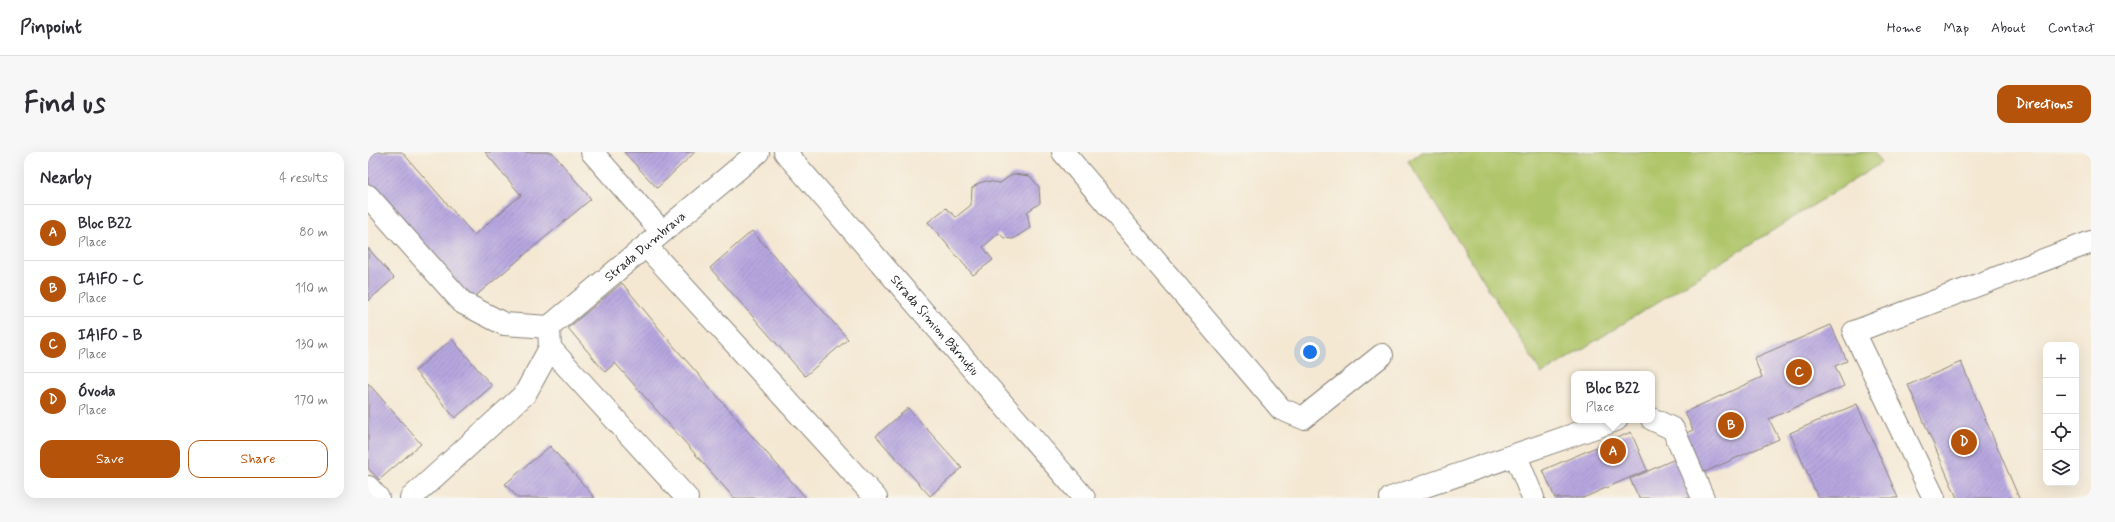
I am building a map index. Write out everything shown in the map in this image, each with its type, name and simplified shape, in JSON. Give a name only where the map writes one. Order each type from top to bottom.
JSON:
[{"type":"street","points":[[592,152],[654,239],[876,498]]},
{"type":"street","name":"Strada Dumbrava","points":[[412,498],[525,394],[550,337],[654,239],[758,152]]},
{"type":"street","name":"Strada Simion Bărnuțiu","points":[[785,152],[1084,498]]},
{"type":"street","points":[[1063,152],[1281,409],[1303,418],[1382,355]]},
{"type":"street","points":[[368,196],[463,303],[504,324],[550,337],[688,498]]},
{"type":"street","points":[[1934,498],[1854,332],[2091,242]]},
{"type":"street","points":[[1655,419],[1659,420],[1673,429],[1703,498]]},
{"type":"street","points":[[1391,498],[1608,423]]},
{"type":"street","points":[[1516,456],[1533,498]]},
{"type":"street","points":[[368,487],[378,498]]},
{"type":"green space","points":[[1422,152],[1874,152],[1881,163],[1542,374],[1408,161]]},
{"type":"building","points":[[368,152],[402,152],[474,235],[521,195],[485,152],[552,152],[591,199],[466,304],[368,190]]},
{"type":"building","points":[[624,152],[695,152],[657,188]]},
{"type":"building","points":[[1013,174],[1030,176],[1039,187],[1040,203],[1027,212],[1030,228],[1013,239],[1004,238],[999,233],[983,247],[993,260],[973,275],[928,222],[946,208],[956,217],[971,205],[972,188],[979,183],[986,181],[1000,183]]},
{"type":"building","points":[[752,231],[848,339],[805,376],[710,268]]},
{"type":"building","points":[[368,248],[394,278],[368,301]]},
{"type":"building","points":[[622,283],[671,343],[806,498],[734,498],[615,363],[605,372],[568,328]]},
{"type":"building","points":[[1831,325],[1847,361],[1835,366],[1844,386],[1769,419],[1779,439],[1700,474],[1682,435],[1693,430],[1685,412],[1762,377],[1754,358]]},
{"type":"building","points":[[452,339],[492,386],[455,418],[415,371]]},
{"type":"building","points":[[1961,362],[2019,498],[1957,498],[1908,385]]},
{"type":"building","points":[[368,383],[421,444],[379,480],[368,468]]},
{"type":"building","points":[[1857,404],[1898,498],[1818,498],[1790,433]]},
{"type":"building","points":[[908,408],[962,468],[930,496],[876,436]]},
{"type":"building","points":[[1631,432],[1647,470],[1583,498],[1555,498],[1543,470]]},
{"type":"building","points":[[550,446],[595,498],[518,498],[505,484]]},
{"type":"building","points":[[1675,459],[1692,498],[1639,498],[1630,479]]},
{"type":"place","name":"IAIFO - B","points":[[1799,372]]},
{"type":"place","name":"IAIFO - C","points":[[1731,425]]},
{"type":"place","name":"Óvoda","points":[[1964,442]]},
{"type":"place","name":"Bloc B22","points":[[1613,451]]}]
